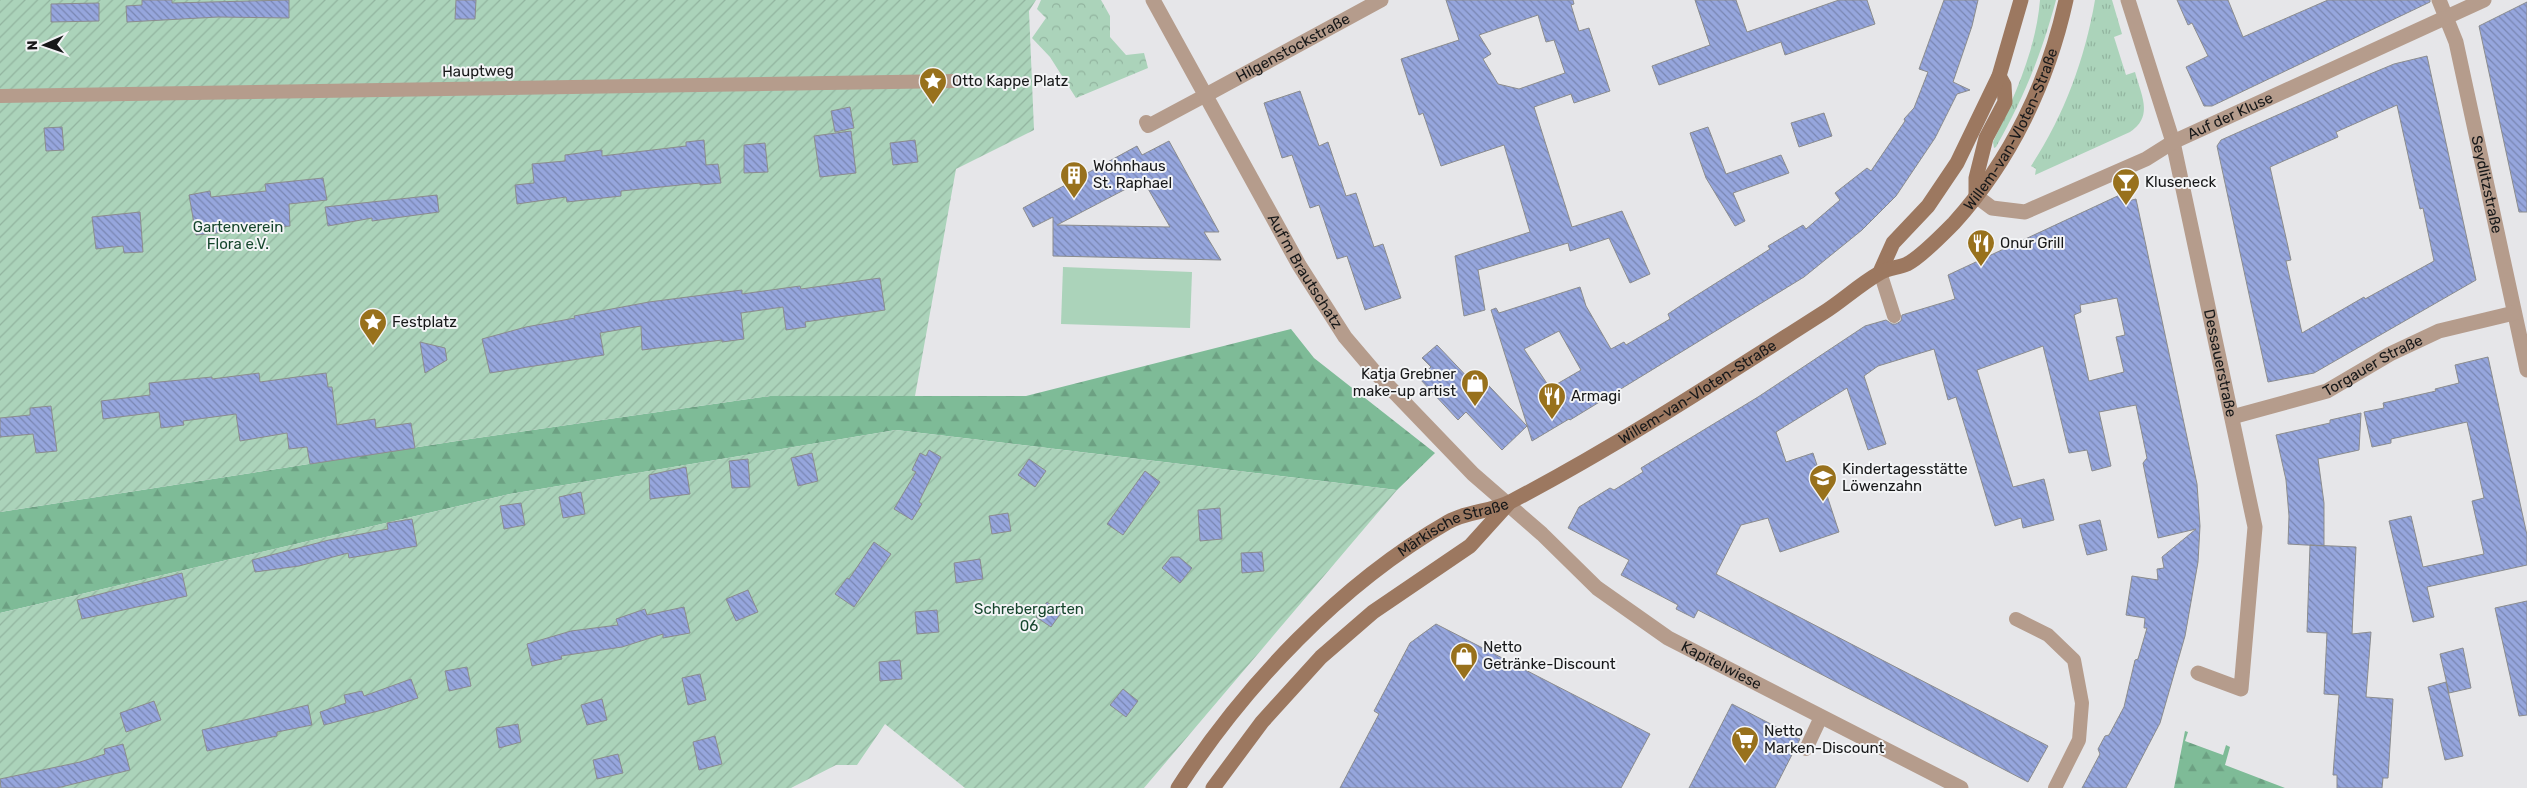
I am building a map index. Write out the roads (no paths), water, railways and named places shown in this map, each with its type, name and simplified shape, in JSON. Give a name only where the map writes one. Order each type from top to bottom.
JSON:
[{"type":"main road","name":"Willem-van-Vloten-Straße","points":[[1880,272],[1893,243],[1928,206],[1955,167],[1999,76],[2021,0]]},
{"type":"main road","name":"Willem-van-Vloten-Straße","points":[[1508,504],[1645,424],[1826,311],[1880,272],[1909,263],[1952,224],[1976,196],[1997,166],[2029,111],[2046,72],[2059,32],[2066,0]]},
{"type":"main road","points":[[1976,196],[1977,170],[1986,138],[2005,102],[2004,85],[1999,76]]},
{"type":"main road","name":"Märkische Straße","points":[[1178,788],[1212,739],[1261,679],[1316,623],[1357,587],[1451,520],[1508,504]]},
{"type":"main road","name":"Märkische Straße","points":[[1213,788],[1262,722],[1321,657],[1374,612],[1470,546],[1508,504]]},
{"type":"street","name":"Auf'm Brautschatz","points":[[1153,0],[1299,265],[1346,337],[1374,371],[1474,474],[1508,504]]},
{"type":"street","name":"Hilgenstockstraße","points":[[1206,95],[1380,0]]},
{"type":"street","name":"Dessauerstraße","points":[[2128,0],[2173,142],[2255,527],[2242,689],[2198,673]]},
{"type":"street","name":"Seydlitzstraße","points":[[2439,0],[2456,42],[2527,370]]},
{"type":"street","name":"Auf der Kluse","points":[[1976,196],[1992,208],[2024,212],[2146,159],[2173,142],[2484,0]]},
{"type":"street","name":"Torgauer Straße","points":[[2232,417],[2327,391],[2413,341],[2439,331],[2514,313]]},
{"type":"street","name":"Kapitelwiese","points":[[1508,504],[1597,588],[1668,638],[1961,788]]},
{"type":"lane","name":"Hauptweg","points":[[0,96],[956,81]]},
{"type":"lane","points":[[1146,122],[1148,126],[1206,95]]},
{"type":"lane","points":[[1880,272],[1894,316]]},
{"type":"lane","points":[[2016,619],[2048,635],[2074,660],[2082,703],[2079,740],[2055,788]]},
{"type":"lane","points":[[1806,749],[1821,717]]},
{"type":"place","name":"Otto Kappe Platz","points":[[933,105]]},
{"type":"place","name":"Wohnhaus St. Raphael","points":[[1074,199]]},
{"type":"place","name":"Kluseneck","points":[[2126,206]]},
{"type":"place","name":"Onur Grill","points":[[1981,267]]},
{"type":"place","name":"Festplatz","points":[[373,346]]},
{"type":"place","name":"Katja Grebner make-up artist","points":[[1475,407]]},
{"type":"place","name":"Armagi","points":[[1552,420]]},
{"type":"place","name":"Kindertagesstätte Löwenzahn","points":[[1823,502]]},
{"type":"place","name":"Netto Getränke-Discount","points":[[1464,680]]},
{"type":"place","name":"Netto Marken-Discount","points":[[1745,764]]},
{"type":"park label","name":"Gartenverein Flora e.V.","points":[[238,236]]},
{"type":"park label","name":"Schrebergarten 06","points":[[1029,618]]}]
